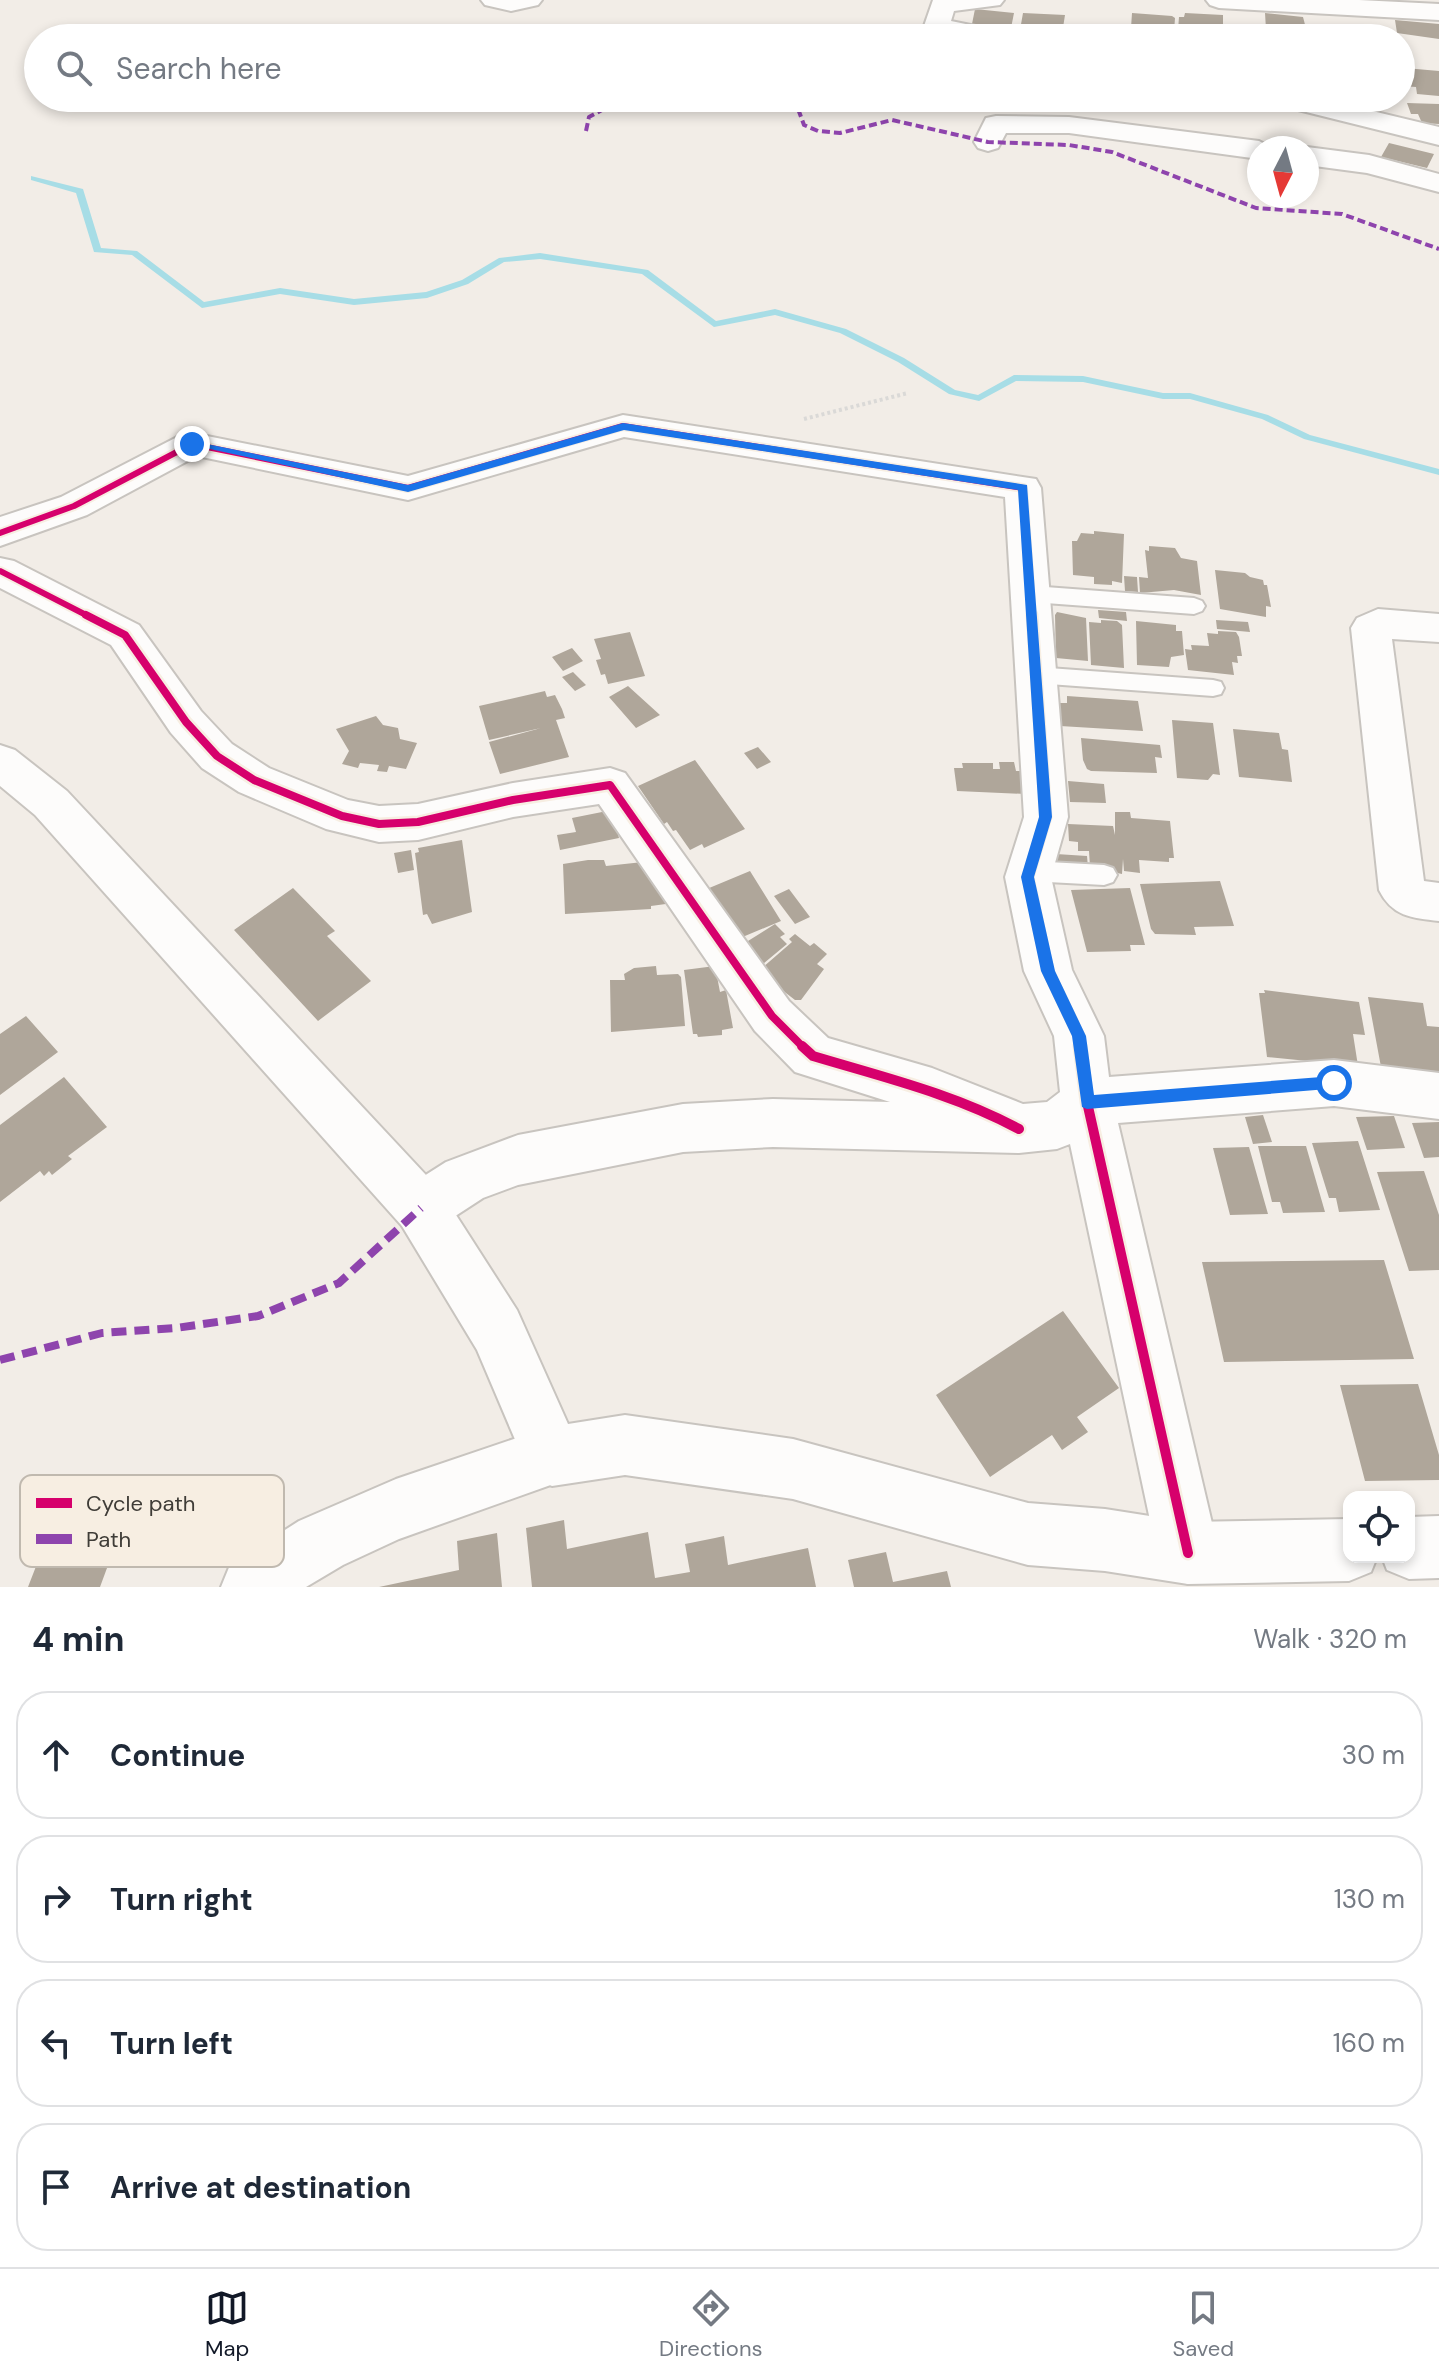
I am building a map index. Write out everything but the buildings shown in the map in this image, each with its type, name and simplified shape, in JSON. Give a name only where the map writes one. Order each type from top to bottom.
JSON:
[{"type":"street","points":[[494,0],[511,3],[529,0]]},
{"type":"street","points":[[938,24],[943,4],[991,0]]},
{"type":"street","points":[[1219,0],[1239,13],[1370,9],[1439,12]]},
{"type":"street","points":[[1370,9],[1372,24]]},
{"type":"street","points":[[1385,112],[1439,136]]},
{"type":"street","points":[[988,142],[996,124],[1069,125],[1247,148]]},
{"type":"street","points":[[1319,158],[1369,164],[1439,183]]},
{"type":"street","points":[[0,533],[74,506],[192,444],[408,488],[623,426],[1023,488],[1046,817],[1028,877],[1048,971],[1079,1036],[1087,1102],[1188,1553]]},
{"type":"street","points":[[0,571],[125,635],[186,722],[217,756],[254,780],[342,816],[397,824],[610,785],[772,1016],[813,1056],[932,1091],[993,1115],[1019,1129]]},
{"type":"street","points":[[1439,628],[1378,623],[1371,628],[1402,890],[1412,899],[1439,902]]},
{"type":"street","points":[[0,762],[51,803],[421,1208],[497,1330],[552,1456]]},
{"type":"street","points":[[421,1208],[465,1180],[518,1160],[683,1128],[773,1123],[1019,1129],[1057,1125],[1087,1102],[1334,1083],[1439,1096]]},
{"type":"street","points":[[284,1563],[387,1512],[552,1456],[625,1445],[793,1469],[1028,1534],[1105,1540],[1188,1553],[1343,1550]]},
{"type":"street","points":[[1415,1548],[1439,1547]]},
{"type":"street","points":[[252,1587],[278,1567]]},
{"type":"lane","points":[[1032,594],[1194,606]]},
{"type":"lane","points":[[1035,675],[1213,688]]},
{"type":"lane","points":[[1029,871],[1104,875]]},
{"type":"path","points":[[803,419],[908,393]]},
{"type":"waterway","points":[[34,178],[80,191],[97,250],[134,253],[202,305],[280,291],[354,302],[427,295],[465,282],[502,260],[540,256],[645,272],[714,324],[775,312],[843,331],[901,360],[952,392],[979,398],[1014,378],[1083,379],[1163,396],[1190,396],[1265,417],[1307,437],[1439,472]]},
{"type":"marked path","points":[[586,131],[589,117],[598,112]]},
{"type":"marked path","points":[[799,112],[804,125],[818,131],[840,133],[892,120],[988,142],[1069,145],[1112,152],[1256,208],[1342,214],[1439,249]]},
{"type":"marked path","points":[[0,1360],[102,1333],[176,1328],[258,1316],[339,1283],[421,1208]]},
{"type":"cycle path","points":[[0,533],[74,506],[192,444],[408,488],[623,426],[1023,488],[1046,817],[1028,877],[1048,971],[1079,1036],[1087,1102],[1188,1553]]},
{"type":"cycle path","points":[[0,571],[125,635],[186,722],[217,756],[254,780],[342,816],[379,824],[418,822],[513,800],[610,785],[772,1016],[813,1056],[932,1091],[993,1115],[1019,1129]]},
{"type":"route","points":[[192,444],[408,488],[623,426],[1023,488],[1046,817],[1028,877],[1048,971],[1079,1036],[1087,1102],[1334,1083]]}]
